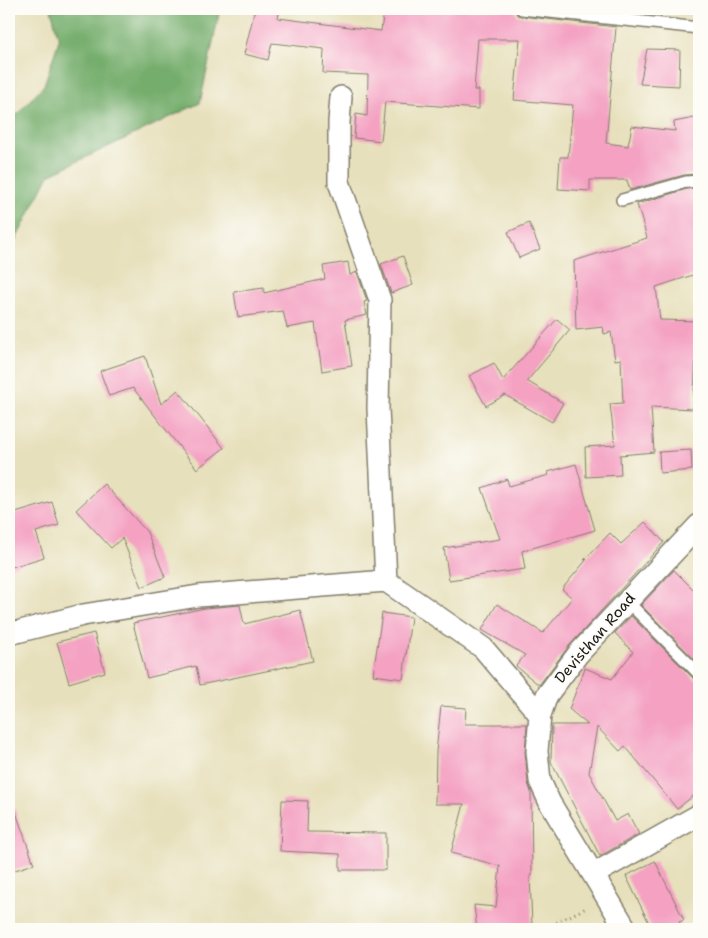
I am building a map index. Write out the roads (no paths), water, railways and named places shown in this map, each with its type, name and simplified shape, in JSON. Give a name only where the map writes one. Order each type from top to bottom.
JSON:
[{"type":"street","points":[[341,97],[339,182],[380,300],[378,408],[386,581]]},
{"type":"street","name":"Devisthan Road","points":[[626,929],[550,803],[540,781],[538,751],[540,715],[547,695],[578,654],[699,524]]},
{"type":"street","points":[[9,634],[83,615],[198,596],[386,581],[483,648],[540,715]]},
{"type":"street","points":[[594,874],[699,816]]},
{"type":"lane","points":[[522,9],[699,28]]},
{"type":"lane","points":[[622,200],[686,182],[699,181]]},
{"type":"lane","points":[[627,601],[699,674]]}]
